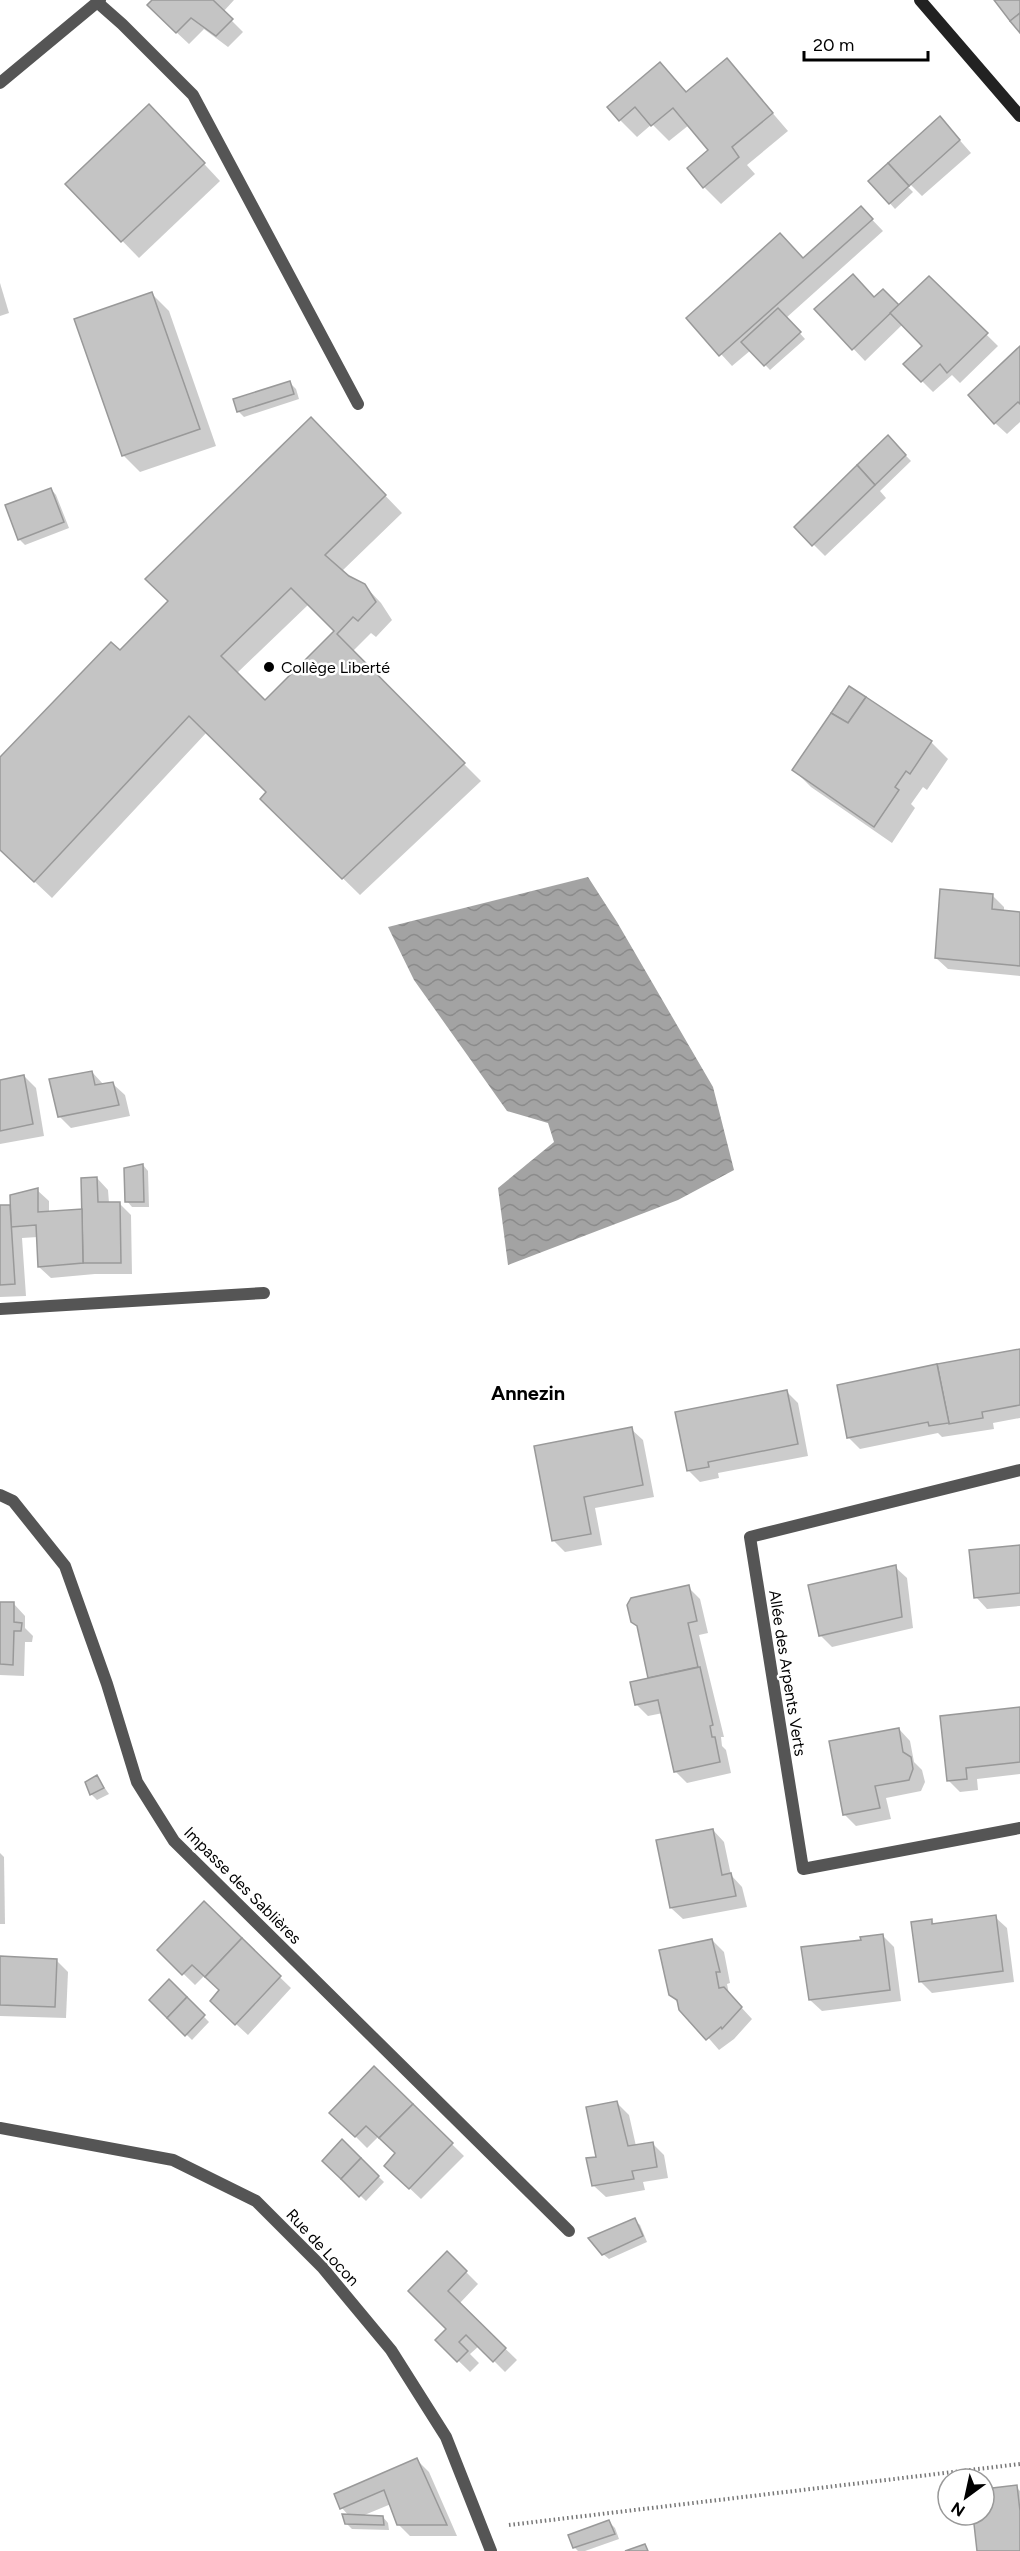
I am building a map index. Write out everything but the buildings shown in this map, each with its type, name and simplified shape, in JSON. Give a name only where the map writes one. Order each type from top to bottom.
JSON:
[{"type":"main road","points":[[920,0],[1020,116]]},
{"type":"street","points":[[0,82],[98,1],[193,95],[358,404]]},
{"type":"street","points":[[0,1308],[264,1293]]},
{"type":"street","name":"Allée des Arpents Verts","points":[[1020,1470],[750,1537],[803,1869],[1020,1828]]},
{"type":"street","name":"Impasse des Sablières","points":[[0,1495],[13,1501],[65,1566],[107,1684],[137,1782],[174,1841],[569,2231]]},
{"type":"street","name":"Rue de Locon","points":[[0,2128],[173,2160],[256,2201],[322,2267],[391,2350],[446,2437],[491,2551]]},
{"type":"path","points":[[482,2528],[1020,2464]]},
{"type":"water","points":[[588,877],[617,922],[713,1087],[734,1170],[678,1200],[508,1265],[498,1188],[554,1142],[548,1123],[507,1111],[414,980],[388,927]]},
{"type":"place","name":"Collège Liberté","points":[[269,667]]},
{"type":"district","name":"Annezin","points":[[528,1393]]}]
